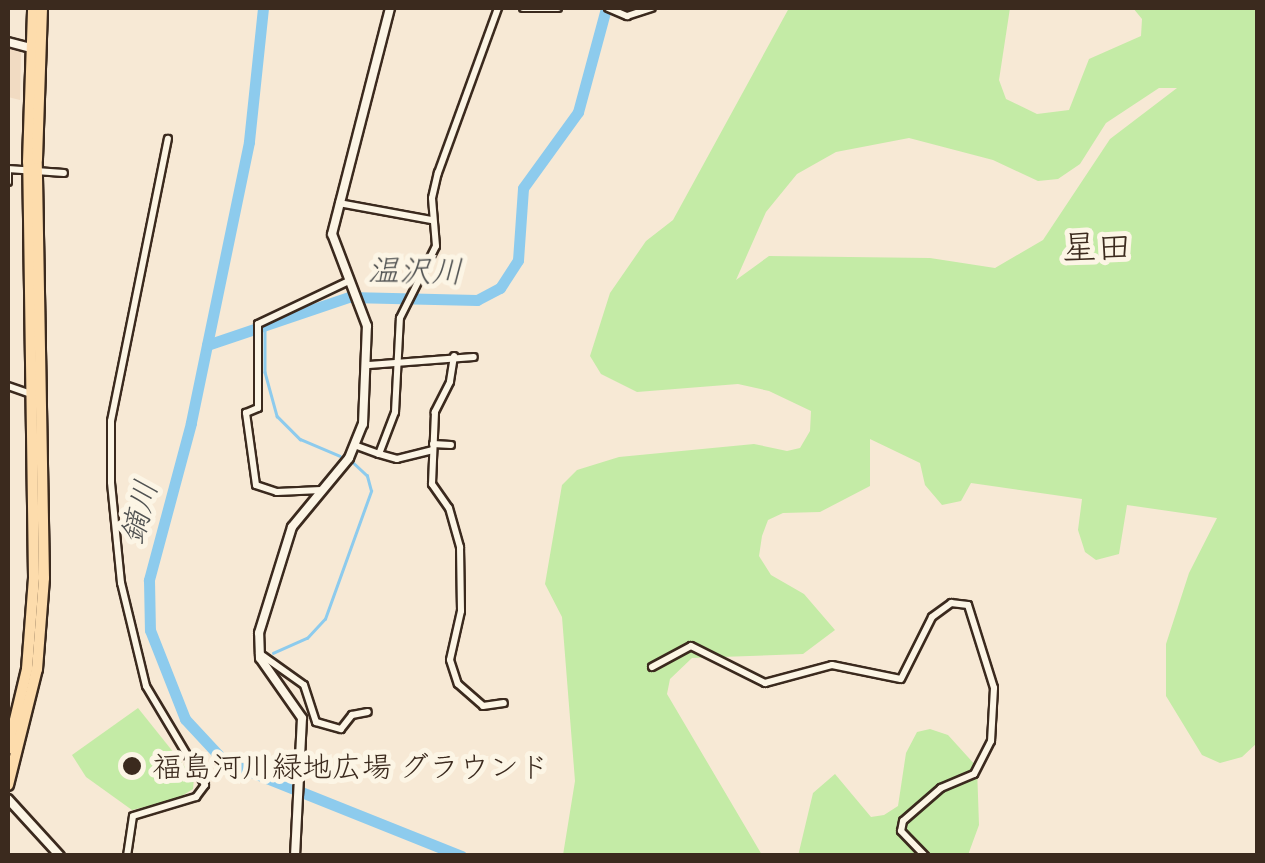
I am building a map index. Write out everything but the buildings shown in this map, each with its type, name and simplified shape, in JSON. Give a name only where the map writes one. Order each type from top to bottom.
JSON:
[{"type":"highway","points":[[8,749],[32,628],[33,8]]},
{"type":"highway","points":[[34,49],[42,8]]},
{"type":"highway","points":[[8,786],[33,686],[43,595],[33,173]]},
{"type":"street","points":[[295,856],[300,714],[260,653],[276,562],[292,527],[357,446],[369,365],[364,313],[332,241],[338,203],[390,8]]},
{"type":"street","points":[[379,454],[395,412],[394,365],[400,318],[434,256],[432,220],[438,173],[498,8]]},
{"type":"street","points":[[523,8],[558,8]]},
{"type":"street","points":[[610,8],[627,16],[652,8]]},
{"type":"street","points":[[8,42],[34,49]]},
{"type":"street","points":[[127,856],[133,816],[196,797],[205,785],[146,686],[120,583],[111,482],[111,421],[168,139]]},
{"type":"street","points":[[8,182],[8,170],[64,172]]},
{"type":"street","points":[[338,203],[432,220]]},
{"type":"street","points":[[321,490],[277,492],[256,485],[246,413],[258,408],[258,324],[350,281]]},
{"type":"street","points":[[454,356],[450,382],[435,412],[433,447],[434,495],[449,508],[460,547],[461,610],[450,660],[458,684],[484,706],[504,703]]},
{"type":"street","points":[[369,365],[474,357]]},
{"type":"street","points":[[8,386],[32,394]]},
{"type":"street","points":[[357,446],[398,459],[452,445]]},
{"type":"street","points":[[652,667],[692,646],[720,655],[756,682],[832,665],[901,679],[932,618],[951,602],[968,605],[994,688],[991,742],[974,774],[941,788],[903,821],[902,831],[925,856]]},
{"type":"street","points":[[260,653],[304,685],[316,722],[341,730],[352,715],[368,712]]},
{"type":"street","points":[[8,799],[60,856]]},
{"type":"shaded area","points":[[8,45],[21,50],[20,100],[8,97]]},
{"type":"green space","points":[[789,8],[1010,8],[999,80],[1006,99],[1037,114],[1069,110],[1089,59],[1141,36],[1142,19],[1133,8],[1257,8],[1258,742],[1242,757],[1220,763],[1202,755],[1166,696],[1166,644],[1189,573],[1217,518],[1127,505],[1119,554],[1096,560],[1085,552],[1078,530],[1082,499],[971,483],[961,501],[942,505],[925,485],[920,463],[870,439],[870,486],[820,512],[783,513],[768,520],[762,536],[759,556],[771,575],[804,594],[835,630],[803,654],[692,658],[670,679],[667,694],[762,855],[563,855],[575,781],[562,617],[545,584],[562,485],[577,470],[619,457],[754,444],[787,451],[800,448],[810,431],[811,411],[769,391],[738,384],[637,392],[601,374],[590,356],[610,293],[646,241],[673,220]],"holes":[[[1159,88],[1177,88],[1110,139],[1043,240],[995,268],[930,258],[769,256],[736,280],[766,212],[797,174],[836,152],[909,138],[993,160],[1038,181],[1058,179],[1080,164],[1106,123]]]},
{"type":"green space","name":"福島河川緑地広場 グラウンド","points":[[138,708],[194,778],[193,789],[177,799],[132,810],[86,777],[72,755]]},
{"type":"green space","points":[[930,729],[948,735],[977,767],[979,825],[968,855],[798,856],[813,793],[835,774],[871,817],[884,815],[898,806],[906,753],[917,732]]},
{"type":"waterway","name":"鏑川","points":[[263,8],[249,142],[191,423],[149,580],[150,630],[185,719],[224,761],[462,856]]},
{"type":"waterway","name":"温沢川","points":[[207,345],[349,297],[477,300],[500,288],[518,260],[523,188],[578,112],[606,8]]},
{"type":"waterway","points":[[265,325],[265,372],[277,416],[300,439],[340,456]]},
{"type":"waterway","points":[[273,653],[307,638],[325,619],[371,491],[367,476],[351,461]]},
{"type":"place","name":"福島河川緑地広場 グラウンド","points":[[132,766]]},
{"type":"district","name":"星田","points":[[1097,247]]}]
